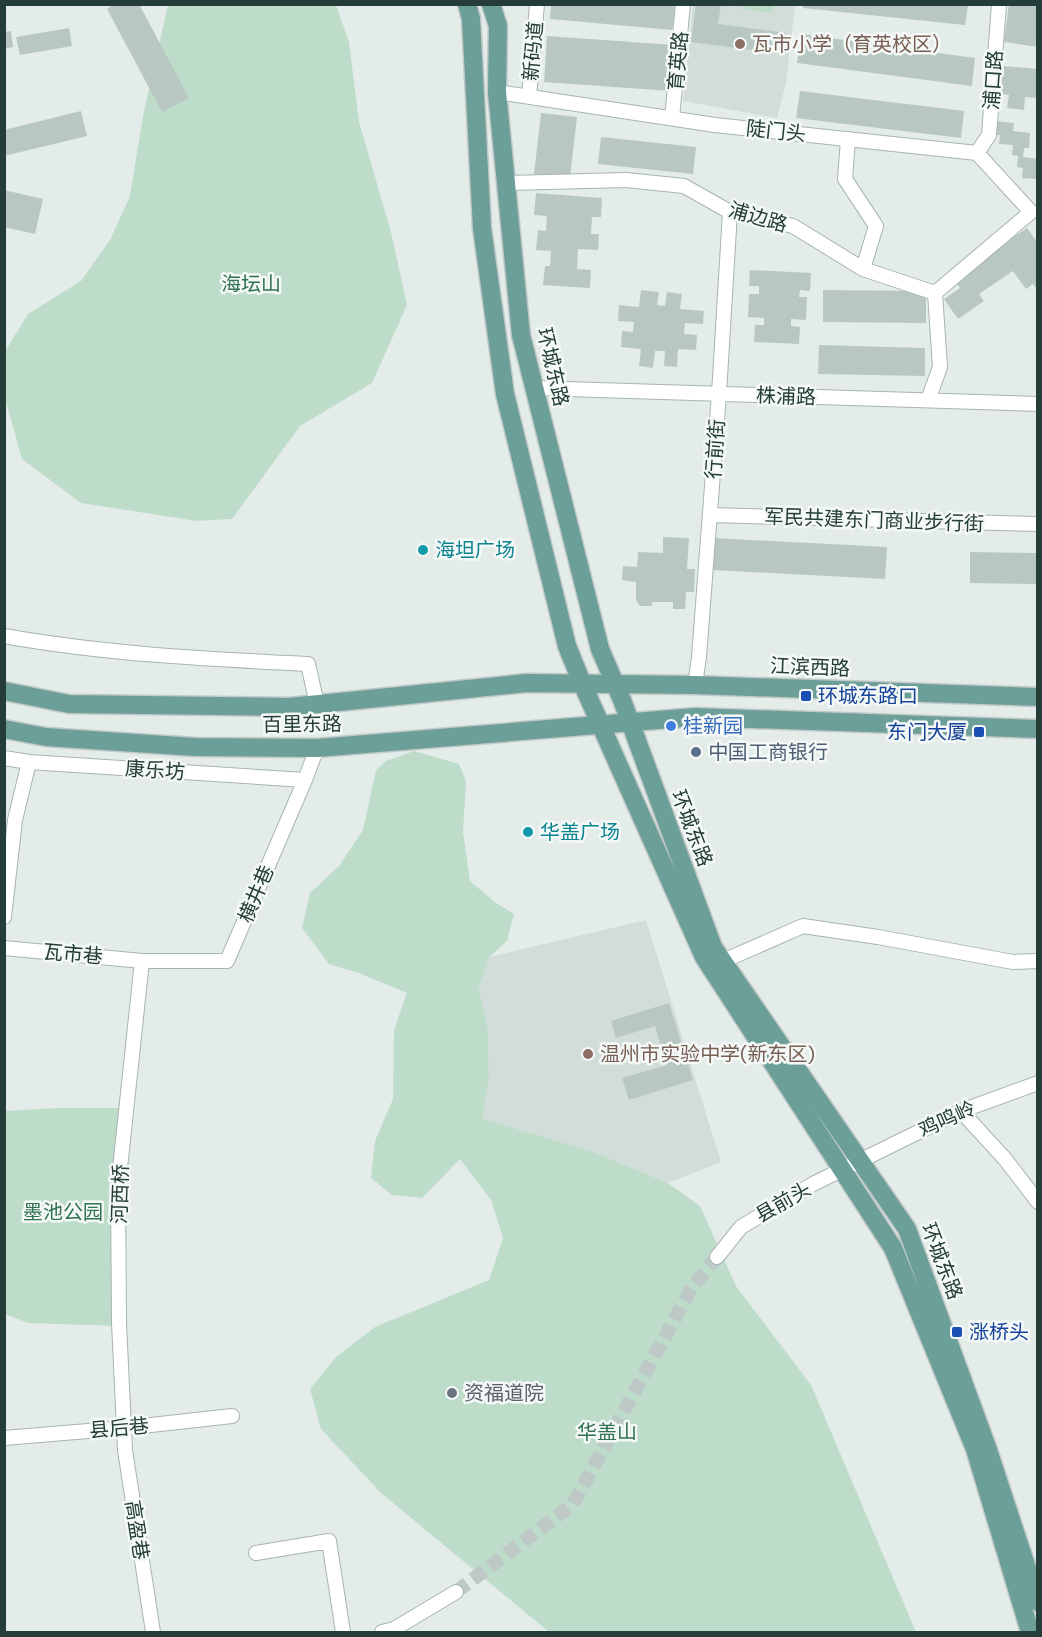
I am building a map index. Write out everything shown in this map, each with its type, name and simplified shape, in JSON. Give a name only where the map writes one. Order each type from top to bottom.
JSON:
[{"type":"main road","name":"环城东路","points":[[467,4],[471,19],[482,228],[505,394],[567,646],[704,957],[893,1248],[975,1449],[1030,1632]]},
{"type":"main road","name":"环城东路","points":[[491,4],[498,26],[497,92],[521,335],[600,649],[713,947],[907,1229],[987,1447],[1038,1602]]},
{"type":"main road","name":"江滨西路","points":[[582,683],[1038,697]]},
{"type":"main road","name":"百里东路","points":[[4,691],[69,704],[289,707],[518,684],[582,683]]},
{"type":"main road","points":[[601,724],[695,717],[1038,729]]},
{"type":"main road","name":"百里东路","points":[[4,729],[46,738],[195,747],[317,748],[439,740],[601,724]]},
{"type":"street","name":"新码道","points":[[529,97],[537,4]]},
{"type":"street","name":"育英路","points":[[672,118],[683,4]]},
{"type":"street","name":"浦口路","points":[[977,153],[989,135],[999,4]]},
{"type":"street","name":"陡门头","points":[[497,92],[715,125],[977,153]]},
{"type":"street","points":[[848,139],[846,179],[876,226],[863,269]]},
{"type":"street","points":[[928,400],[940,367],[935,293],[1031,212],[977,153]]},
{"type":"street","name":"浦边路","points":[[506,183],[626,180],[684,186],[729,212],[793,226],[863,269],[935,293]]},
{"type":"street","name":"行前街","points":[[695,685],[719,394],[729,212]]},
{"type":"street","name":"株浦路","points":[[534,388],[1038,404]]},
{"type":"street","name":"军民共建东门商业步行街","points":[[710,515],[1038,524]]},
{"type":"street","points":[[4,636],[59,646],[183,658],[308,664],[317,704]]},
{"type":"street","name":"横井巷","points":[[142,961],[227,961],[306,780],[317,748]]},
{"type":"street","name":"康乐坊","points":[[4,758],[29,762],[306,780]]},
{"type":"street","points":[[4,917],[15,820],[29,762]]},
{"type":"street","points":[[723,961],[803,926],[878,937],[1013,962],[1038,961]]},
{"type":"street","name":"瓦市巷","points":[[4,948],[142,961]]},
{"type":"street","name":"河西桥","points":[[124,1428],[119,1323],[118,1187],[142,961]]},
{"type":"street","name":"鸡鸣岭","points":[[859,1161],[961,1111],[1038,1083]]},
{"type":"street","points":[[961,1111],[1005,1160],[1038,1202]]},
{"type":"street","name":"县前头","points":[[717,1257],[741,1227],[859,1161]]},
{"type":"street","name":"县后巷","points":[[4,1438],[232,1416]]},
{"type":"street","name":"高盈巷","points":[[124,1428],[125,1450],[153,1632]]},
{"type":"street","points":[[256,1553],[329,1541],[343,1632]]},
{"type":"street","points":[[382,1632],[394,1629],[456,1593]]},
{"type":"shaded area","name":"瓦市小学（育英校区）","points":[[693,5],[795,5],[786,83],[777,118],[683,101]]},
{"type":"shaded area","name":"温州市实验中学(新东区)","points":[[646,920],[721,1162],[668,1183],[593,1152],[482,1118],[489,1077],[488,1030],[479,988],[489,957]]},
{"type":"green space","name":"海坛山","points":[[168,5],[336,5],[349,42],[359,122],[391,232],[407,305],[372,383],[300,426],[232,519],[197,521],[81,503],[22,459],[5,398],[4,353],[28,314],[81,281],[110,240],[130,196],[143,116]]},
{"type":"green space","points":[[743,5],[773,5],[772,13],[742,9]]},
{"type":"green space","name":"华盖山","points":[[414,751],[459,764],[466,781],[463,832],[470,881],[496,903],[514,914],[507,941],[489,957],[479,988],[488,1030],[489,1077],[482,1118],[593,1152],[668,1183],[700,1206],[736,1286],[811,1385],[916,1632],[549,1632],[381,1493],[321,1429],[310,1389],[336,1357],[375,1327],[489,1280],[503,1238],[491,1200],[460,1159],[422,1198],[392,1195],[371,1178],[375,1141],[393,1099],[394,1030],[407,993],[359,973],[329,964],[302,928],[310,893],[339,866],[363,830],[376,770],[386,761]]},
{"type":"green space","name":"墨池公园","points":[[122,1108],[119,1326],[28,1323],[5,1314],[4,1111]]},
{"type":"building","points":[[115,4],[139,4],[189,98],[162,112],[107,9]]},
{"type":"building","points":[[551,4],[675,6],[672,30],[550,19]]},
{"type":"building","points":[[696,4],[721,4],[718,24],[786,33],[784,54],[691,42]]},
{"type":"building","points":[[1009,4],[1038,4],[1038,47],[1004,42]]},
{"type":"building","points":[[803,5],[968,5],[965,25],[803,8]]},
{"type":"building","points":[[69,28],[72,46],[20,55],[16,37]]},
{"type":"building","points":[[11,31],[13,47],[4,49],[4,32]]},
{"type":"building","points":[[801,34],[975,58],[972,86],[797,63]]},
{"type":"building","points":[[547,36],[674,45],[671,91],[544,82]]},
{"type":"building","points":[[1003,66],[1038,69],[1038,98],[1025,97],[1024,110],[1007,108],[1009,95],[1000,94]]},
{"type":"building","points":[[800,91],[964,111],[961,138],[796,118]]},
{"type":"building","points":[[81,111],[87,136],[4,156],[4,130]]},
{"type":"building","points":[[541,113],[577,117],[570,177],[534,174]]},
{"type":"building","points":[[995,121],[1014,123],[1013,131],[1030,133],[1029,148],[1024,148],[1023,157],[1038,159],[1036,179],[1022,178],[1023,168],[1017,167],[1018,156],[1012,155],[1013,145],[999,144],[1000,135],[994,135]]},
{"type":"building","points":[[601,137],[696,147],[693,174],[598,164]]},
{"type":"building","points":[[4,190],[43,199],[35,234],[4,227]]},
{"type":"building","points":[[536,193],[602,198],[601,217],[592,217],[591,234],[599,234],[598,250],[578,249],[577,269],[591,270],[590,288],[543,285],[545,266],[550,266],[551,251],[536,250],[538,230],[546,231],[547,216],[534,215]]},
{"type":"building","points":[[1027,228],[1038,243],[1038,287],[1036,288],[1033,284],[1026,289],[1013,271],[979,294],[984,301],[958,319],[944,299],[960,288],[953,278]]},
{"type":"building","points":[[750,270],[811,273],[810,291],[800,290],[799,297],[807,297],[806,320],[791,319],[791,326],[800,327],[799,344],[754,342],[755,325],[764,325],[764,318],[748,317],[749,294],[759,294],[759,286],[749,286]]},
{"type":"building","points":[[641,290],[659,292],[657,305],[665,306],[667,292],[682,294],[680,309],[704,311],[703,324],[685,323],[684,334],[697,335],[696,350],[678,349],[677,367],[664,366],[665,351],[655,351],[653,368],[639,366],[641,349],[621,347],[622,331],[633,332],[634,322],[618,321],[619,305],[639,307]]},
{"type":"building","points":[[823,290],[926,291],[926,323],[823,322]]},
{"type":"building","points":[[819,345],[925,348],[925,376],[818,374]]},
{"type":"building","points":[[663,537],[689,538],[687,569],[695,569],[694,592],[686,592],[685,609],[673,609],[673,602],[652,602],[652,606],[640,606],[636,600],[636,582],[622,580],[623,566],[637,567],[638,552],[663,553]]},
{"type":"building","points":[[713,538],[887,547],[885,579],[712,570]]},
{"type":"building","points":[[970,552],[1038,553],[1038,584],[970,583]]},
{"type":"building","points":[[669,1003],[693,1080],[629,1100],[622,1078],[667,1065],[655,1026],[616,1038],[611,1021]]},
{"type":"tunnel","points":[[456,1592],[573,1504],[691,1289],[717,1257]]},
{"type":"place","name":"瓦市小学（育英校区）","points":[[740,44]]},
{"type":"place","name":"海坦广场","points":[[423,550]]},
{"type":"place","name":"环城东路口","points":[[806,696]]},
{"type":"place","name":"桂新园","points":[[671,726]]},
{"type":"place","name":"东门大厦","points":[[979,732]]},
{"type":"place","name":"中国工商银行","points":[[696,752]]},
{"type":"place","name":"华盖广场","points":[[528,832]]},
{"type":"place","name":"温州市实验中学(新东区)","points":[[588,1054]]},
{"type":"place","name":"涨桥头","points":[[957,1332]]},
{"type":"place","name":"资福道院","points":[[452,1393]]}]
